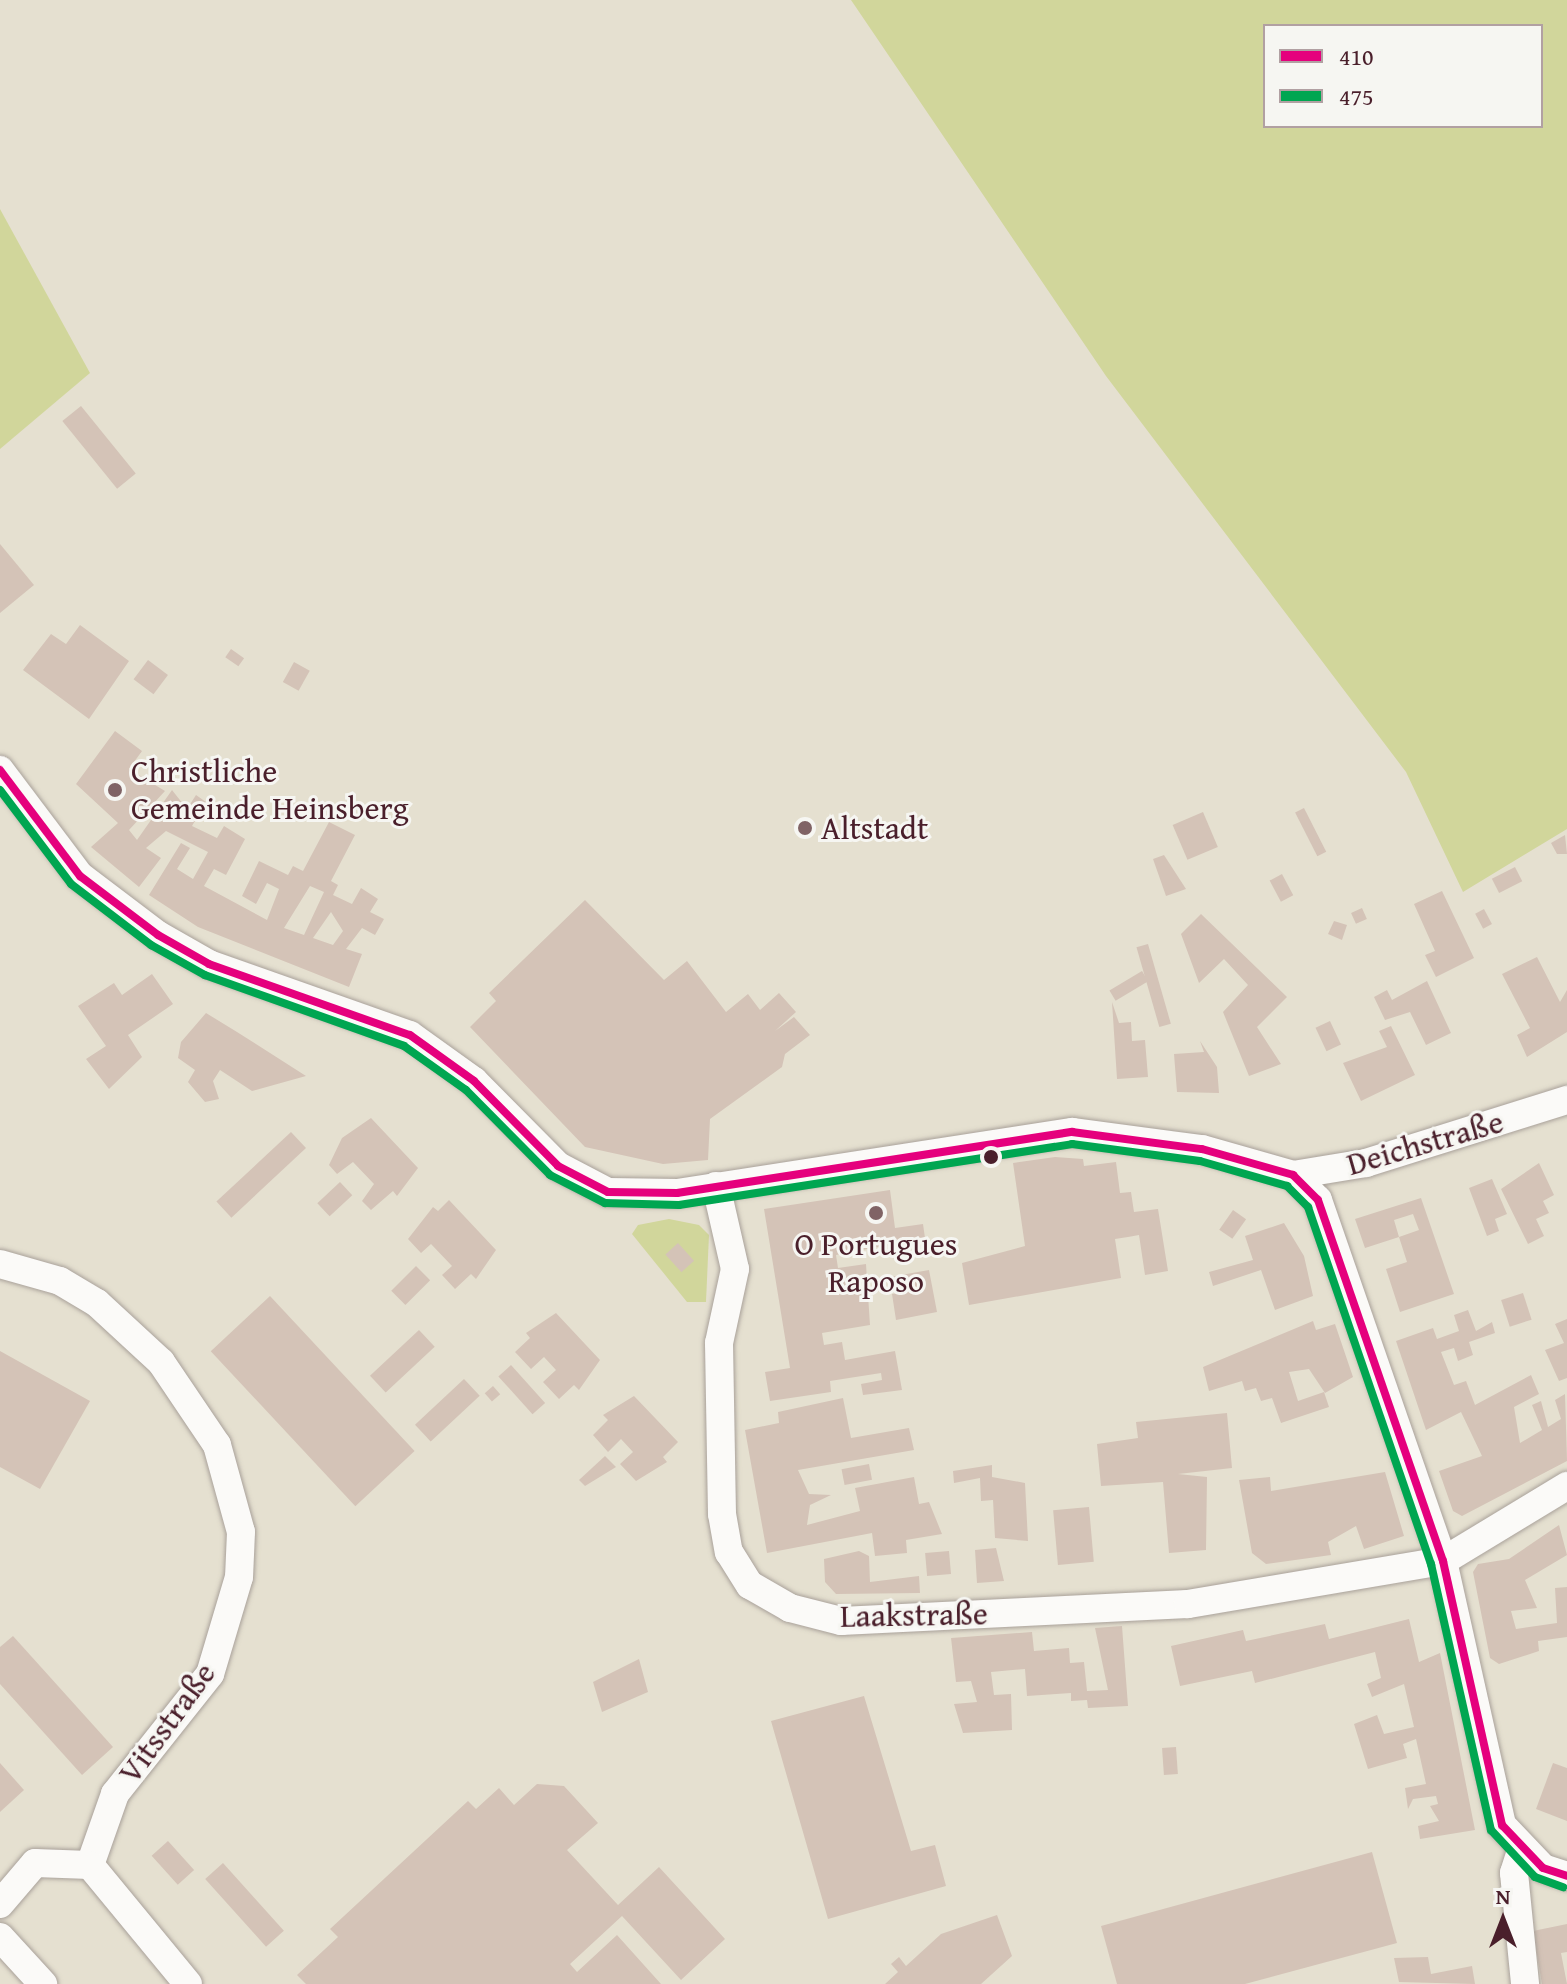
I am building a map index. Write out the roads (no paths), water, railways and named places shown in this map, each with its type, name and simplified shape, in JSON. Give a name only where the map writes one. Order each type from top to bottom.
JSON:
[{"type":"street","name":"Deichstraße","points":[[0,770],[80,876],[158,935],[209,964],[410,1035],[474,1081],[558,1166],[608,1192],[716,1186],[1072,1132],[1189,1146],[1293,1175],[1366,1163],[1567,1100]]},
{"type":"street","points":[[1293,1175],[1318,1200],[1443,1561],[1502,1825],[1522,1848],[1567,1876]]},
{"type":"street","name":"Laakstraße","points":[[716,1186],[735,1269],[719,1343],[722,1514],[729,1552],[750,1585],[790,1608],[841,1621],[1188,1604],[1443,1561]]},
{"type":"street","name":"Vitsstraße","points":[[0,1264],[60,1281],[97,1303],[161,1362],[217,1445],[241,1532],[239,1577],[210,1674],[115,1794],[90,1865]]},
{"type":"street","points":[[1443,1561],[1567,1486]]},
{"type":"street","points":[[1522,1848],[1514,1873],[1525,1984]]},
{"type":"street","points":[[0,1904],[35,1863],[90,1865],[188,1984]]},
{"type":"street","points":[[0,1937],[43,1984]]},
{"type":"place","name":"Christliche Gemeinde Heinsberg","points":[[115,790]]},
{"type":"place","name":"Altstadt","points":[[805,828]]},
{"type":"place","name":"O Portugues Raposo","points":[[876,1213]]}]
